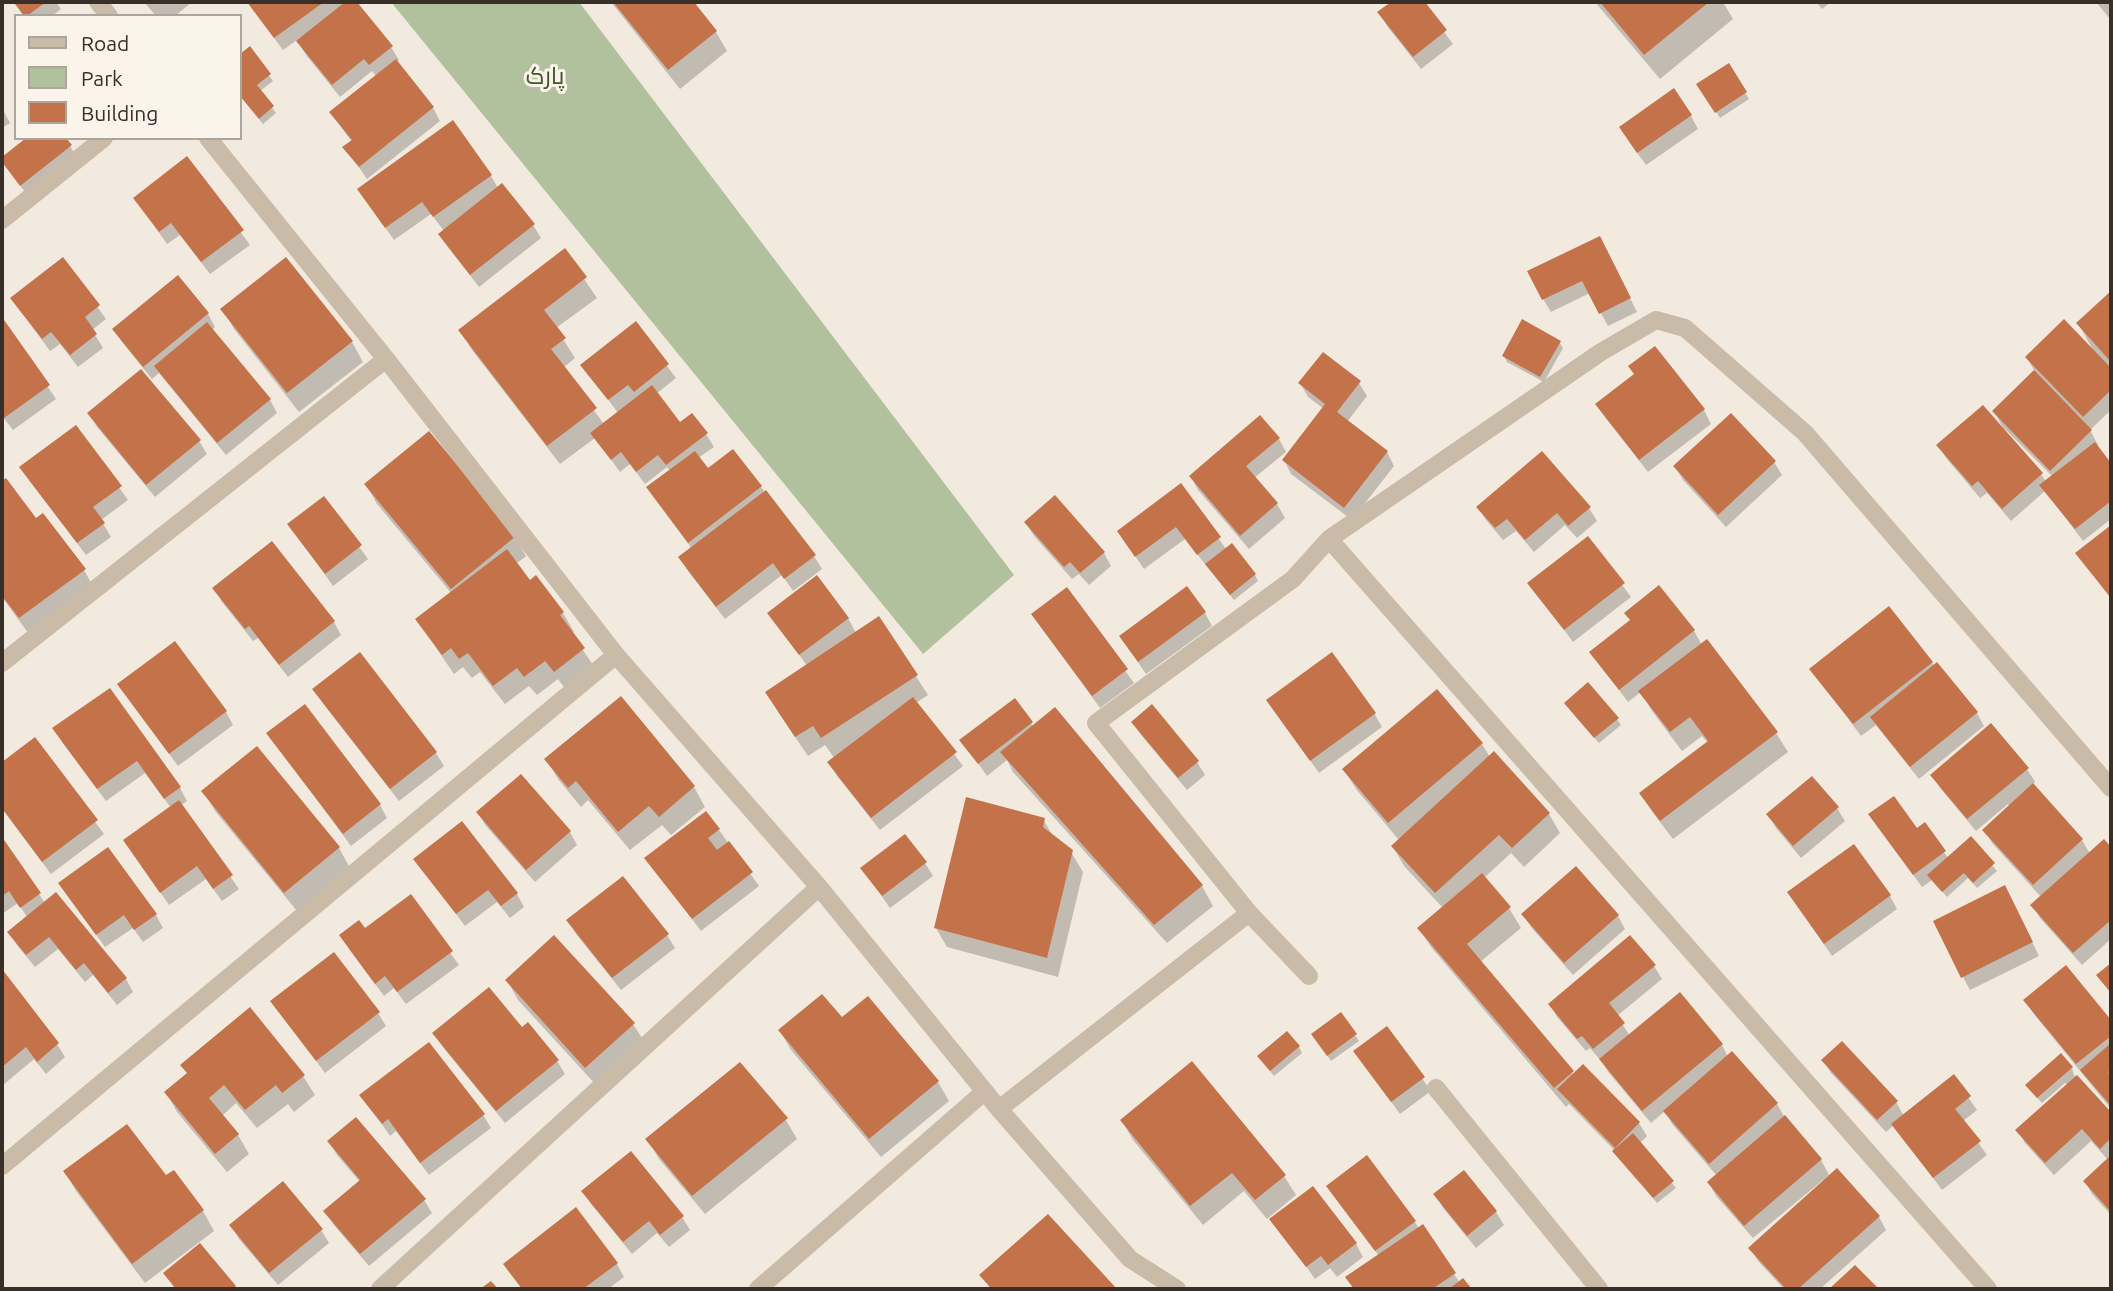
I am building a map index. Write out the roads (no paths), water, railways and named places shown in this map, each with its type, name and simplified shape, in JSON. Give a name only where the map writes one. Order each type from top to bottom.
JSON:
[{"type":"street","points":[[2,220],[102,140]]},
{"type":"street","points":[[210,140],[386,359],[616,654],[819,887],[999,1110],[1130,1259],[1177,1289]]},
{"type":"street","points":[[1309,976],[1249,913],[1096,723],[1293,579],[1329,539],[1601,352],[1656,320],[1685,328],[1805,433],[2111,788]]},
{"type":"street","points":[[2,663],[386,359]]},
{"type":"street","points":[[1329,539],[1988,1289]]},
{"type":"street","points":[[2,1166],[616,654]]},
{"type":"street","points":[[380,1289],[819,887]]},
{"type":"street","points":[[999,1110],[1249,913]]},
{"type":"street","points":[[1436,1088],[1599,1289]]},
{"type":"street","points":[[758,1289],[984,1092]]},
{"type":"park label","name":"پارک","points":[[545,76]]}]
